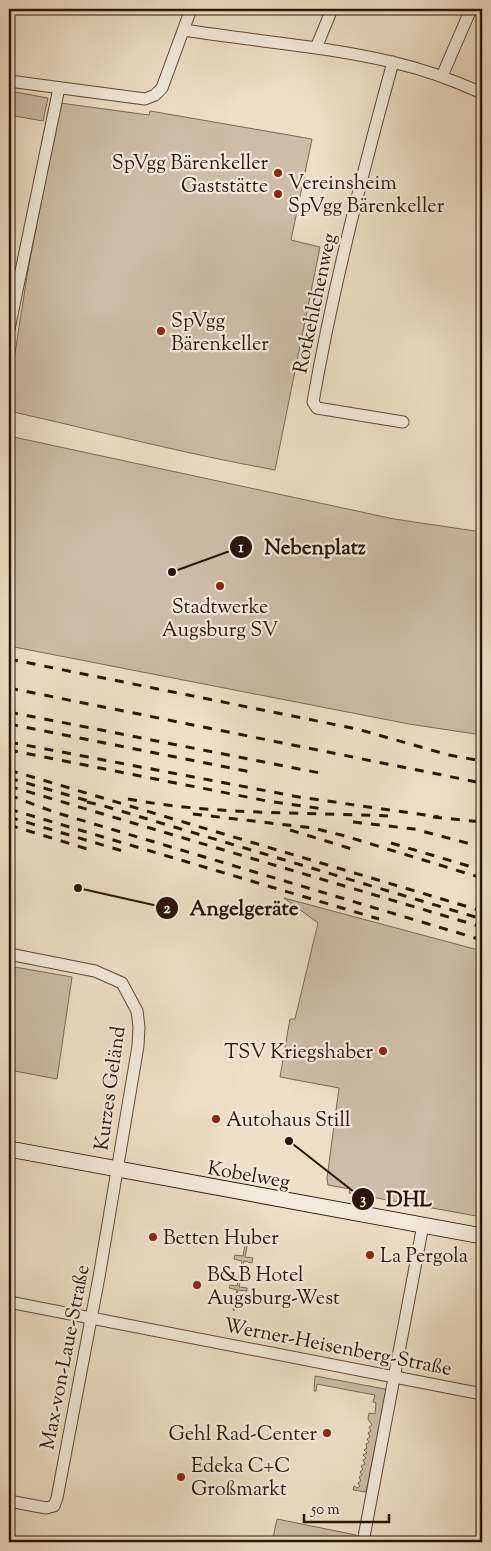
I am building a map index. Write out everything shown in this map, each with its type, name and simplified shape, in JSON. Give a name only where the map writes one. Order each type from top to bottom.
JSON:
[{"type":"main road","name":"Kobelweg","points":[[9,1149],[482,1236]]},
{"type":"street","points":[[9,81],[145,99],[155,95],[162,88],[191,9]]},
{"type":"street","points":[[316,48],[332,9]]},
{"type":"street","points":[[442,76],[471,9]]},
{"type":"street","points":[[184,30],[316,48],[393,62],[442,76],[482,92]]},
{"type":"street","name":"Rotkehlchenweg","points":[[393,62],[351,216],[323,342],[313,402],[317,408],[403,422]]},
{"type":"street","points":[[9,328],[59,88]]},
{"type":"street","name":"Kurzes Geländ","points":[[9,954],[95,971],[122,983],[138,1012],[138,1046],[116,1170]]},
{"type":"street","name":"Max-von-Laue-Straße","points":[[9,1501],[46,1508],[54,1506],[57,1498],[92,1318],[116,1170]]},
{"type":"street","points":[[363,1542],[396,1376],[423,1225]]},
{"type":"street","name":"Werner-Heisenberg-Straße","points":[[9,1302],[482,1394]]},
{"type":"shaded area","points":[[9,91],[48,98],[43,121],[9,115]]},
{"type":"shaded area","name":"SpVgg Bärenkeller","points":[[60,103],[149,115],[150,111],[312,139],[291,240],[320,247],[275,470],[175,450],[9,411],[9,391],[28,270]]},
{"type":"shaded area","name":"Stadtwerke Augsburg SV","points":[[9,436],[394,519],[482,532],[482,735],[409,724],[9,646]]},
{"type":"shaded area","name":"TSV Kriegshaber","points":[[284,898],[482,951],[482,1217],[349,1193],[350,1189],[328,1185],[327,1178],[339,1088],[280,1077],[290,1019],[295,1019],[318,923]]},
{"type":"shaded area","points":[[9,966],[72,977],[57,1079],[9,1070]]},
{"type":"shaded area","points":[[247,1235],[249,1235],[245,1257],[253,1258],[252,1263],[244,1261],[239,1287],[247,1288],[247,1291],[238,1290],[234,1311],[237,1290],[229,1288],[230,1285],[237,1286],[242,1261],[234,1259],[235,1255],[243,1256]]},
{"type":"shaded area","points":[[315,1376],[385,1389],[386,1395],[366,1492],[353,1490],[354,1486],[357,1488],[360,1486],[358,1483],[361,1481],[359,1477],[362,1475],[360,1472],[363,1469],[361,1466],[365,1464],[363,1460],[366,1458],[363,1455],[367,1453],[364,1450],[369,1442],[367,1439],[370,1437],[368,1433],[371,1431],[369,1427],[372,1425],[368,1419],[369,1413],[375,1414],[376,1403],[373,1402],[375,1395],[317,1384],[316,1391],[314,1391]]},
{"type":"shaded area","points":[[277,1519],[356,1535],[355,1542],[272,1542]]},
{"type":"railway","points":[[9,659],[357,729],[449,755],[482,761]]},
{"type":"railway","points":[[9,688],[482,783]]},
{"type":"railway","points":[[9,712],[320,773]]},
{"type":"railway","points":[[9,724],[256,773]]},
{"type":"railway","points":[[9,742],[299,797],[439,817]]},
{"type":"railway","points":[[9,750],[267,801],[323,809]]},
{"type":"railway","points":[[9,770],[482,911]]},
{"type":"railway","points":[[9,778],[92,802]]},
{"type":"railway","points":[[9,786],[482,927]]},
{"type":"railway","points":[[9,795],[54,812],[482,940]]},
{"type":"railway","points":[[128,799],[193,808],[388,816]]},
{"type":"railway","points":[[87,802],[482,919]]},
{"type":"railway","points":[[9,809],[379,919]]},
{"type":"railway","points":[[193,814],[313,828],[482,878]]},
{"type":"railway","points":[[9,817],[126,852]]},
{"type":"railway","points":[[433,817],[482,822]]},
{"type":"railway","points":[[353,822],[414,829],[482,847]]},
{"type":"railway","points":[[9,825],[94,851]]},
{"type":"railway","points":[[290,830],[352,849]]},
{"type":"railway","points":[[391,843],[482,870]]},
{"type":"place","name":"SpVgg Bärenkeller Gaststätte","points":[[278,173]]},
{"type":"place","name":"Vereinsheim SpVgg Bärenkeller","points":[[278,194]]},
{"type":"place","name":"SpVgg Bärenkeller","points":[[161,331]]},
{"type":"place","name":"Nebenplatz","points":[[172,572]]},
{"type":"place","name":"Stadtwerke Augsburg SV","points":[[220,586]]},
{"type":"place","name":"Angelgeräte","points":[[78,888]]},
{"type":"place","name":"TSV Kriegshaber","points":[[383,1051]]},
{"type":"place","name":"Autohaus Still","points":[[216,1119]]},
{"type":"place","name":"DHL","points":[[289,1141]]},
{"type":"place","name":"Betten Huber","points":[[153,1237]]},
{"type":"place","name":"La Pergola","points":[[370,1255]]},
{"type":"place","name":"B&B Hotel Augsburg-West","points":[[197,1285]]},
{"type":"place","name":"Gehl Rad-Center","points":[[327,1433]]},
{"type":"place","name":"Edeka C+C Großmarkt","points":[[181,1477]]}]
